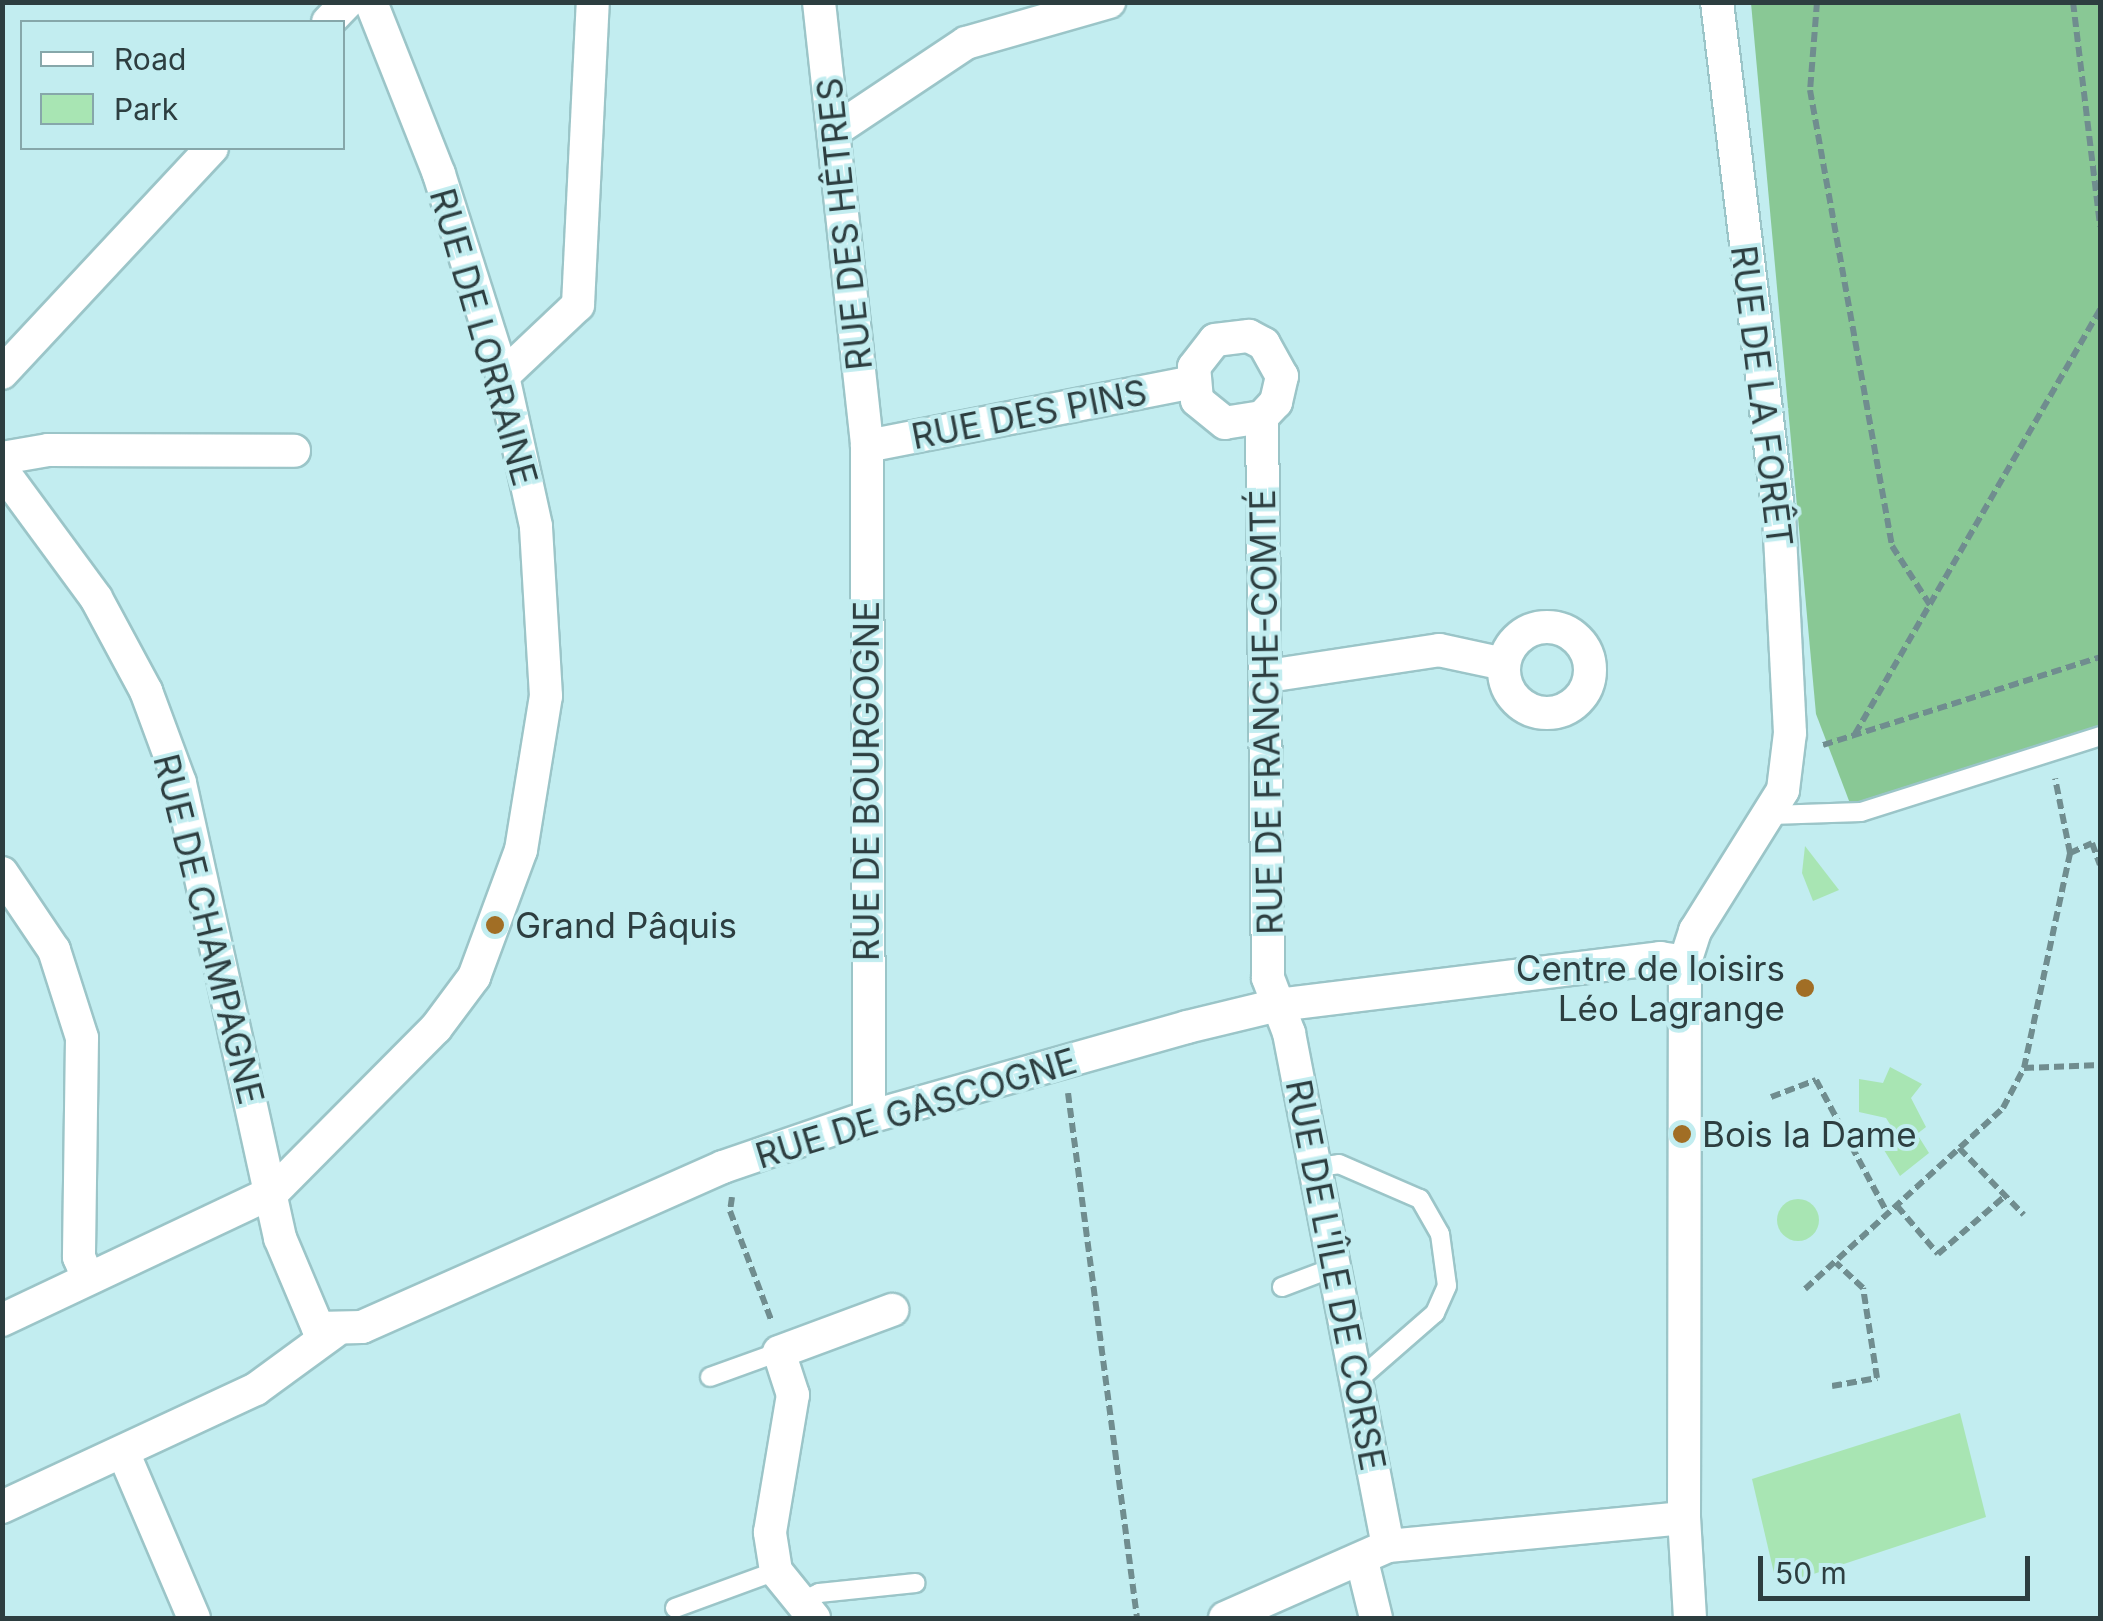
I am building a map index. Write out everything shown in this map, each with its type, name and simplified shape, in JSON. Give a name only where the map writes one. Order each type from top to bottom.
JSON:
[{"type":"street","name":"RUE DE LORRAINE","points":[[273,1192],[422,1042],[474,977],[521,850],[546,696],[545,612],[536,526],[503,376],[438,174],[371,2]]},
{"type":"street","points":[[503,376],[578,305],[593,2]]},
{"type":"street","name":"RUE DES HÊTRES","points":[[819,2],[836,129],[867,446]]},
{"type":"street","points":[[836,129],[966,43],[1108,2]]},
{"type":"street","name":"RUE DE LA FORÊT","points":[[1717,2],[1779,518],[1788,756],[1777,803]]},
{"type":"street","points":[[2,373],[210,150]]},
{"type":"street","name":"RUE DE FRANCHE-COMTÉ","points":[[1192,382],[1201,352],[1215,340],[1249,336],[1264,344],[1282,376],[1276,402],[1262,417],[1268,676],[1268,978],[1278,1004]]},
{"type":"street","points":[[1192,382],[1210,416],[1242,424],[1262,417]]},
{"type":"street","name":"RUE DES PINS","points":[[867,446],[1192,382]]},
{"type":"street","name":"RUE DE BOURGOGNE","points":[[867,446],[870,1117]]},
{"type":"street","points":[[2,458],[48,450],[294,451]]},
{"type":"street","name":"RUE DE CHAMPAGNE","points":[[2,470],[96,598],[152,710],[180,783],[273,1192]]},
{"type":"street","points":[[1268,676],[1439,650],[1504,664]]},
{"type":"street","points":[[1690,1618],[1684,1518],[1684,962],[1695,931],[1777,803]]},
{"type":"street","points":[[2,873],[54,950],[82,1038],[79,1258],[88,1278]]},
{"type":"street","name":"RUE DE GASCOGNE","points":[[334,1332],[362,1327],[723,1167],[870,1117],[1064,1062],[1278,1004],[1660,958],[1684,962]]},
{"type":"street","name":"RUE DE L'ÎLE DE CORSE","points":[[1278,1004],[1316,1167],[1356,1382],[1375,1553],[1376,1618]]},
{"type":"street","points":[[2,1320],[273,1192],[280,1238],[304,1304],[318,1328],[334,1332]]},
{"type":"street","points":[[807,1610],[776,1571],[770,1532],[793,1395],[779,1352],[892,1310]]},
{"type":"street","points":[[2,1507],[124,1454],[256,1389],[334,1332]]},
{"type":"street","points":[[124,1454],[194,1618]]},
{"type":"street","points":[[1225,1618],[1375,1553],[1684,1518]]},
{"type":"lane","points":[[1777,803],[1861,812],[2100,736]]},
{"type":"lane","points":[[1316,1167],[1339,1164],[1420,1199],[1440,1234],[1447,1286],[1435,1313],[1356,1382]]},
{"type":"lane","points":[[1282,1287],[1335,1267]]},
{"type":"lane","points":[[710,1377],[779,1352]]},
{"type":"lane","points":[[675,1608],[776,1571]]},
{"type":"lane","points":[[807,1610],[819,1593],[915,1583]]},
{"type":"path","points":[[1816,2],[1810,90],[1892,546],[1930,605]]},
{"type":"path","points":[[2073,2],[2100,226]]},
{"type":"path","points":[[1855,734],[2100,309]]},
{"type":"path","points":[[1788,756],[2100,657]]},
{"type":"path","points":[[1804,1289],[2003,1108],[2024,1068],[2070,853],[2048,753]]},
{"type":"path","points":[[2070,853],[2092,843],[2100,865]]},
{"type":"path","points":[[1064,1062],[1137,1618]]},
{"type":"path","points":[[2024,1068],[2100,1065]]},
{"type":"path","points":[[1772,1097],[1816,1080],[1888,1214]]},
{"type":"path","points":[[1960,1148],[2024,1215]]},
{"type":"path","points":[[723,1167],[733,1187],[730,1211],[779,1352]]},
{"type":"path","points":[[1896,1206],[1938,1254],[2005,1196]]},
{"type":"path","points":[[1832,1386],[1877,1378],[1863,1288],[1836,1263]]},
{"type":"green space","points":[[1751,3],[2100,3],[2100,728],[1851,806],[1816,714]]},
{"type":"green space","points":[[1805,846],[1839,890],[1813,901],[1802,873]]},
{"type":"green space","points":[[1890,1067],[1922,1084],[1911,1098],[1926,1127],[1917,1134],[1929,1153],[1900,1176],[1876,1137],[1893,1129],[1886,1118],[1859,1112],[1859,1079],[1883,1083]]},
{"type":"green space","points":[[1798,1199],[1813,1205],[1819,1220],[1813,1235],[1798,1241],[1783,1235],[1777,1220],[1783,1205]]},
{"type":"green space","points":[[1960,1413],[1986,1517],[1777,1586],[1752,1479]]},
{"type":"place","name":"Grand Pâquis","points":[[495,925]]},
{"type":"place","name":"Centre de loisirs Léo Lagrange","points":[[1805,988]]},
{"type":"place","name":"Bois la Dame","points":[[1682,1134]]}]
